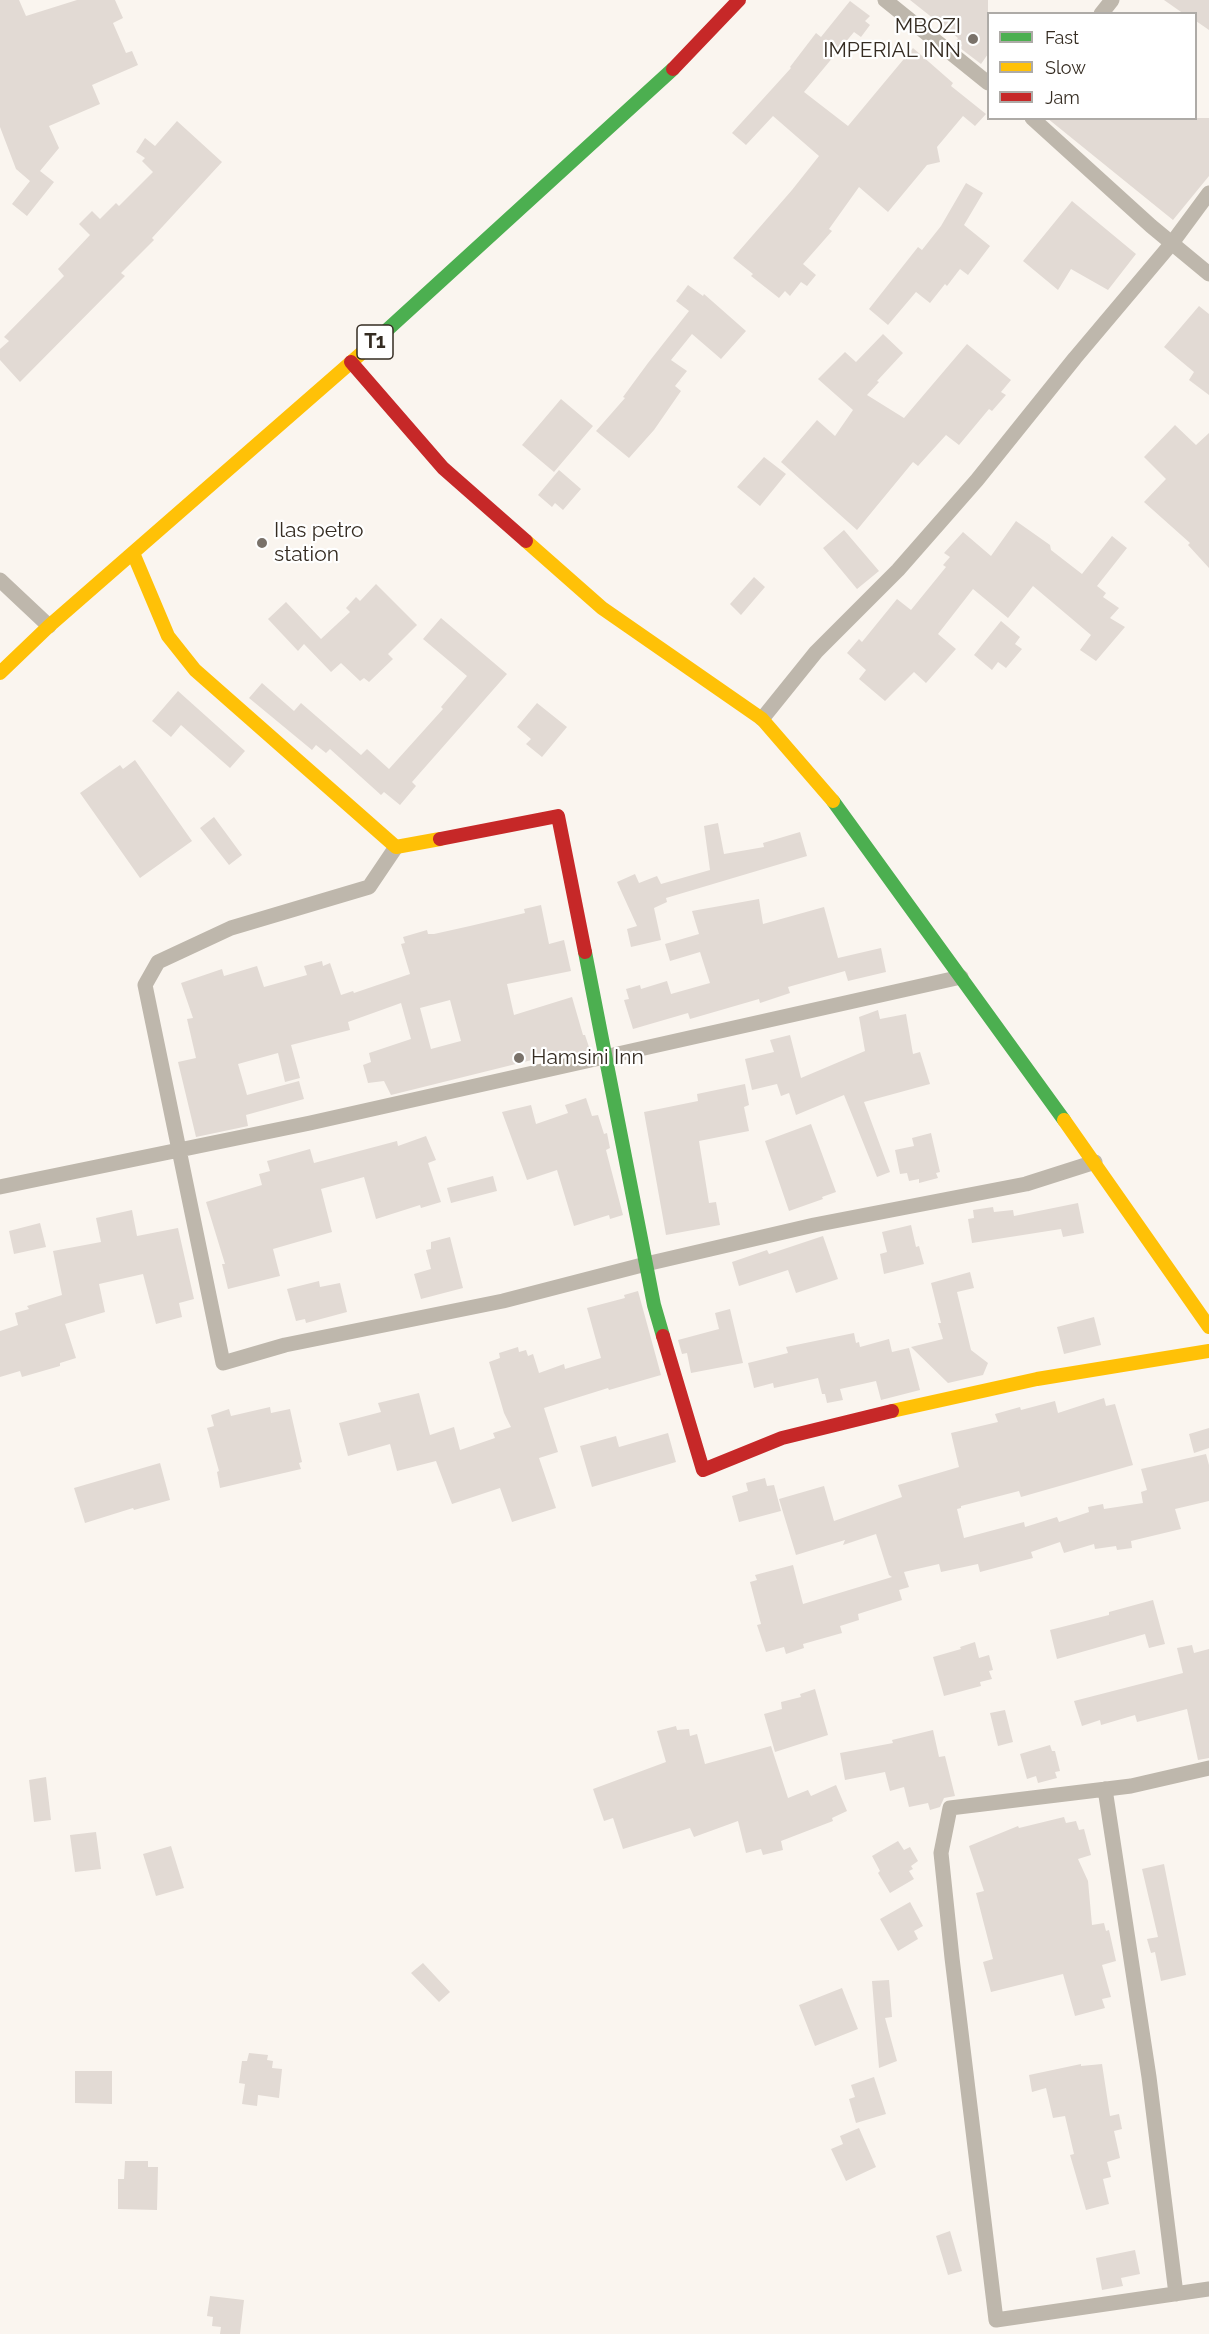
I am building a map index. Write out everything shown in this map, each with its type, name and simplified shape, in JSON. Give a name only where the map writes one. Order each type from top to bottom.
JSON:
[{"type":"main road","name":"T1","points":[[0,673],[49,626],[413,308],[669,73],[739,0]]},
{"type":"main road","points":[[351,362],[443,468],[602,608],[762,719],[831,798],[1095,1162],[1209,1327]]},
{"type":"main road","points":[[133,553],[168,636],[195,670],[396,847],[558,816],[654,1305],[703,1470],[782,1438],[871,1416],[1037,1379],[1209,1351]]},
{"type":"street","points":[[885,0],[987,82]]},
{"type":"street","points":[[1103,12],[1112,0]]},
{"type":"street","points":[[1034,120],[1209,274]]},
{"type":"street","points":[[762,719],[816,652],[898,570],[977,480],[1075,358],[1172,243],[1209,194]]},
{"type":"street","points":[[0,580],[49,626]]},
{"type":"street","points":[[396,847],[369,887],[231,928],[158,962],[145,985],[223,1364],[285,1345],[503,1301],[646,1264],[814,1225],[1026,1184],[1095,1162]]},
{"type":"street","points":[[0,1187],[310,1123],[961,977]]},
{"type":"street","points":[[1209,1768],[1131,1786],[950,1808],[941,1853],[951,1958],[996,2320],[1209,2289]]},
{"type":"street","points":[[1105,1789],[1149,2077],[1176,2294]]},
{"type":"building","points":[[0,0],[19,0],[26,16],[77,0],[115,0],[123,18],[113,23],[126,53],[132,51],[138,65],[92,85],[100,104],[49,126],[59,148],[40,171],[54,182],[27,216],[12,204],[30,181],[16,169],[0,127]]},
{"type":"building","name":"MBOZI IMPERIAL INN","points":[[910,0],[988,0],[987,55],[981,64],[960,48],[962,45],[956,41],[958,38]]},
{"type":"building","points":[[1164,0],[1209,0],[1209,30],[1197,22],[1197,12],[1181,12]]},
{"type":"building","points":[[850,1],[870,16],[865,21],[870,25],[861,37],[854,32],[804,92],[848,126],[913,48],[953,83],[951,86],[986,114],[975,126],[963,116],[937,147],[940,162],[927,165],[888,212],[859,187],[829,229],[832,231],[803,264],[816,275],[807,286],[801,282],[790,296],[785,291],[779,298],[733,258],[819,156],[773,116],[746,145],[732,133],[791,68],[816,33],[821,37]]},
{"type":"building","points":[[1197,118],[1209,118],[1209,176],[1173,220],[1049,120],[1197,120]]},
{"type":"building","points":[[177,121],[222,162],[152,238],[154,240],[121,273],[125,276],[20,382],[0,360],[0,349],[9,341],[4,337],[64,276],[58,269],[90,235],[79,224],[92,211],[100,219],[116,203],[119,206],[153,172],[142,161],[145,158],[136,152],[145,138],[155,146]]},
{"type":"building","points":[[966,183],[983,193],[964,225],[990,246],[968,275],[960,269],[930,303],[916,292],[888,325],[869,309],[918,247],[922,250],[941,226]]},
{"type":"building","points":[[1072,201],[1136,254],[1108,290],[1071,269],[1058,290],[1023,261]]},
{"type":"building","points":[[688,285],[703,296],[704,294],[746,331],[721,359],[692,334],[671,360],[687,371],[675,386],[681,391],[654,430],[629,458],[596,431],[625,398],[623,397],[689,311],[676,301]]},
{"type":"building","points":[[1199,306],[1209,314],[1209,395],[1189,380],[1194,372],[1164,347]]},
{"type":"building","points":[[883,334],[903,353],[867,395],[904,418],[967,344],[1011,380],[1001,392],[1006,395],[992,411],[989,409],[959,445],[946,435],[918,466],[913,462],[857,530],[781,462],[817,420],[835,436],[853,410],[818,379],[845,352],[856,362]]},
{"type":"building","points":[[561,399],[593,426],[554,472],[522,445]]},
{"type":"building","points":[[1175,425],[1196,445],[1209,433],[1209,568],[1188,545],[1190,543],[1144,502],[1166,479],[1144,457]]},
{"type":"building","points":[[764,457],[786,474],[760,506],[737,487]]},
{"type":"building","points":[[559,470],[581,489],[563,510],[555,503],[552,507],[538,495]]},
{"type":"building","points":[[1016,521],[1050,545],[1051,550],[1082,574],[1112,536],[1127,548],[1097,586],[1106,593],[1103,597],[1119,608],[1110,618],[1125,627],[1096,661],[1080,650],[1091,635],[1033,586],[1008,618],[973,589],[938,634],[956,649],[926,683],[914,672],[885,701],[859,679],[866,670],[847,653],[859,639],[862,642],[897,599],[911,610],[946,567],[943,565],[950,557],[944,553],[963,532],[991,556]]},
{"type":"building","points":[[844,530],[879,571],[857,589],[823,548]]},
{"type":"building","points":[[754,577],[765,587],[741,615],[730,604]]},
{"type":"building","points":[[376,584],[417,625],[388,654],[393,659],[369,682],[364,678],[360,681],[341,663],[331,672],[304,644],[298,651],[268,619],[286,602],[321,639],[350,612],[346,608],[356,597],[360,601]]},
{"type":"building","points":[[441,618],[507,674],[412,782],[416,786],[400,805],[384,792],[381,795],[330,749],[326,753],[316,745],[312,750],[249,698],[262,683],[294,711],[301,703],[361,755],[367,749],[389,769],[443,709],[441,707],[467,676],[423,639]]},
{"type":"building","points":[[1001,621],[1020,637],[1015,644],[1022,649],[1006,668],[998,662],[992,670],[974,655]]},
{"type":"building","points":[[178,691],[245,751],[230,768],[181,725],[171,737],[152,721]]},
{"type":"building","points":[[537,703],[567,727],[542,757],[526,744],[531,739],[517,727]]},
{"type":"building","points":[[135,760],[192,841],[140,878],[80,793],[120,765],[123,769]]},
{"type":"building","points":[[214,817],[242,855],[229,865],[200,828]]},
{"type":"building","points":[[718,823],[724,854],[764,847],[763,843],[800,832],[807,856],[666,898],[667,902],[654,908],[661,940],[631,947],[627,929],[637,926],[617,882],[635,874],[639,883],[657,876],[661,884],[710,870],[704,826]]},
{"type":"building","points":[[759,899],[763,924],[824,907],[838,958],[881,948],[886,972],[848,981],[845,971],[788,987],[790,993],[760,1003],[759,999],[690,1019],[688,1013],[633,1029],[624,1000],[629,999],[626,989],[640,985],[641,989],[667,981],[671,994],[710,983],[700,952],[670,961],[665,944],[699,934],[692,911]]},
{"type":"building","points":[[541,905],[549,944],[564,940],[571,971],[507,984],[514,1015],[572,997],[583,1035],[585,1035],[590,1050],[553,1058],[552,1055],[391,1095],[384,1081],[368,1083],[363,1065],[371,1062],[369,1053],[411,1039],[401,1003],[348,1022],[350,1030],[291,1045],[300,1078],[285,1082],[278,1053],[238,1064],[247,1095],[299,1081],[304,1099],[246,1115],[248,1126],[196,1137],[178,1062],[196,1058],[187,1019],[193,1018],[181,983],[222,969],[224,976],[257,966],[264,987],[307,975],[304,966],[322,961],[323,966],[330,963],[341,995],[353,991],[354,993],[410,974],[401,944],[405,943],[403,937],[427,930],[428,934],[434,934],[470,926],[525,913],[524,909]],"holes":[[[450,1000],[461,1041],[431,1049],[420,1008]]]},
{"type":"building","points":[[878,1010],[880,1019],[906,1014],[913,1054],[920,1052],[930,1084],[864,1102],[890,1172],[877,1177],[844,1095],[796,1115],[789,1093],[781,1096],[777,1084],[752,1090],[745,1059],[774,1052],[770,1040],[790,1035],[801,1078],[865,1051],[859,1017]]},
{"type":"building","points":[[745,1084],[749,1105],[744,1107],[749,1131],[699,1141],[709,1203],[716,1202],[720,1225],[666,1235],[644,1112],[698,1101],[697,1094]]},
{"type":"building","points":[[586,1098],[592,1116],[598,1115],[604,1134],[607,1133],[610,1148],[606,1150],[623,1215],[610,1219],[609,1215],[574,1226],[557,1170],[527,1180],[502,1112],[531,1105],[536,1124],[568,1113],[565,1105]]},
{"type":"building","points":[[811,1124],[836,1192],[789,1211],[765,1141]]},
{"type":"building","points":[[931,1133],[940,1172],[936,1173],[938,1178],[919,1183],[919,1179],[909,1181],[907,1173],[900,1174],[895,1150],[914,1146],[912,1138]]},
{"type":"building","points":[[426,1136],[436,1160],[428,1163],[441,1202],[421,1208],[420,1205],[376,1219],[364,1177],[321,1189],[332,1232],[273,1249],[280,1276],[228,1289],[222,1264],[225,1264],[206,1202],[262,1185],[259,1174],[270,1171],[267,1161],[310,1149],[314,1163],[397,1141],[398,1146]]},
{"type":"building","points":[[493,1176],[497,1191],[451,1203],[447,1188]]},
{"type":"building","points":[[1078,1203],[1084,1233],[1063,1237],[1061,1229],[972,1243],[968,1219],[974,1218],[973,1210],[993,1207],[994,1212],[1013,1210],[1014,1216]]},
{"type":"building","points":[[132,1210],[137,1236],[178,1228],[194,1299],[179,1303],[182,1317],[156,1324],[143,1274],[99,1284],[105,1312],[65,1324],[76,1358],[60,1363],[60,1366],[22,1377],[20,1371],[0,1377],[0,1331],[18,1325],[15,1313],[29,1309],[27,1306],[62,1295],[53,1251],[101,1242],[96,1218]]},
{"type":"building","points":[[40,1223],[46,1247],[14,1254],[9,1231]]},
{"type":"building","points":[[911,1225],[916,1247],[919,1246],[924,1264],[884,1274],[880,1254],[887,1252],[882,1232]]},
{"type":"building","points":[[823,1236],[838,1279],[796,1293],[788,1270],[739,1286],[732,1262],[767,1250],[769,1254]]},
{"type":"building","points":[[450,1237],[463,1288],[421,1299],[414,1274],[431,1269],[426,1250],[431,1249],[431,1242]]},
{"type":"building","points":[[970,1272],[974,1288],[957,1292],[971,1350],[988,1363],[983,1375],[948,1383],[911,1347],[943,1339],[931,1283]]},
{"type":"building","points":[[319,1281],[320,1287],[340,1283],[347,1312],[306,1323],[305,1319],[296,1321],[287,1289]]},
{"type":"building","points":[[638,1291],[661,1375],[609,1390],[608,1388],[544,1408],[558,1452],[539,1458],[556,1508],[512,1522],[500,1488],[452,1504],[436,1461],[397,1471],[390,1444],[348,1456],[339,1423],[381,1412],[378,1403],[419,1393],[430,1435],[454,1427],[460,1450],[495,1438],[493,1433],[511,1427],[504,1413],[489,1362],[500,1358],[499,1353],[518,1347],[519,1352],[526,1350],[528,1356],[533,1354],[539,1373],[564,1364],[565,1369],[601,1358],[587,1308],[625,1298],[624,1295]]},
{"type":"building","points":[[730,1309],[743,1363],[691,1373],[687,1353],[682,1354],[678,1340],[719,1329],[715,1313]]},
{"type":"building","points":[[1094,1317],[1101,1345],[1064,1354],[1057,1327]]},
{"type":"building","points":[[854,1333],[856,1343],[859,1342],[860,1347],[889,1339],[892,1352],[909,1348],[920,1390],[881,1400],[876,1381],[840,1389],[843,1400],[827,1403],[818,1378],[774,1388],[773,1383],[754,1388],[748,1363],[788,1353],[786,1347]]},
{"type":"building","points":[[1104,1398],[1106,1406],[1115,1404],[1133,1465],[1021,1497],[1019,1491],[961,1506],[957,1509],[964,1538],[1024,1522],[1025,1527],[1057,1517],[1059,1522],[1089,1512],[1088,1507],[1103,1504],[1104,1509],[1143,1503],[1141,1492],[1147,1490],[1141,1469],[1206,1454],[1209,1465],[1209,1501],[1175,1509],[1181,1529],[1131,1541],[1132,1548],[1117,1550],[1116,1546],[1095,1549],[1094,1544],[1064,1553],[1060,1542],[1031,1552],[1033,1558],[980,1572],[978,1564],[941,1572],[939,1564],[904,1572],[909,1587],[899,1590],[902,1600],[858,1614],[859,1620],[840,1626],[842,1633],[803,1644],[804,1648],[786,1654],[784,1647],[766,1652],[757,1625],[761,1624],[750,1582],[757,1580],[755,1575],[793,1565],[803,1604],[892,1577],[889,1575],[876,1534],[843,1545],[845,1540],[796,1555],[779,1499],[824,1486],[834,1521],[902,1497],[898,1485],[959,1467],[951,1433],[998,1422],[995,1414],[1020,1407],[1021,1410],[1055,1401],[1058,1413]]},
{"type":"building","points":[[270,1407],[271,1413],[290,1409],[302,1462],[299,1463],[301,1469],[220,1488],[217,1472],[219,1471],[207,1428],[214,1426],[211,1415],[229,1409],[231,1416]]},
{"type":"building","points":[[1209,1428],[1209,1448],[1194,1453],[1189,1434]]},
{"type":"building","points":[[668,1433],[676,1462],[592,1487],[580,1446],[616,1436],[619,1447]]},
{"type":"building","points":[[160,1463],[170,1500],[134,1510],[133,1508],[85,1523],[74,1488]]},
{"type":"building","points":[[765,1478],[767,1486],[774,1485],[781,1511],[739,1522],[732,1496],[748,1491],[746,1483]]},
{"type":"building","points":[[1153,1600],[1165,1644],[1149,1648],[1145,1634],[1057,1659],[1050,1630],[1109,1615],[1109,1612]]},
{"type":"building","points":[[975,1642],[979,1658],[989,1655],[993,1670],[989,1671],[992,1679],[980,1682],[981,1686],[944,1696],[933,1657],[961,1649],[960,1647]]},
{"type":"building","points":[[1192,1645],[1194,1653],[1209,1649],[1209,1758],[1198,1760],[1187,1709],[1137,1722],[1135,1715],[1101,1725],[1100,1720],[1082,1726],[1074,1701],[1183,1673],[1177,1648]]},
{"type":"building","points":[[815,1689],[828,1735],[775,1752],[764,1714],[782,1709],[781,1702],[801,1697],[800,1694]]},
{"type":"building","points":[[1005,1710],[1013,1742],[998,1746],[990,1713]]},
{"type":"building","points":[[676,1726],[677,1730],[689,1729],[690,1736],[697,1734],[705,1764],[771,1746],[788,1798],[808,1790],[811,1796],[836,1785],[847,1811],[832,1818],[833,1821],[781,1841],[783,1850],[763,1855],[761,1849],[746,1853],[738,1821],[694,1837],[690,1828],[623,1849],[613,1818],[604,1821],[593,1789],[666,1762],[657,1731]]},
{"type":"building","points":[[933,1730],[939,1757],[945,1756],[955,1796],[944,1798],[940,1807],[930,1810],[928,1803],[909,1807],[904,1787],[890,1791],[885,1772],[845,1780],[840,1753],[893,1743],[892,1740]]},
{"type":"building","points":[[1050,1745],[1052,1751],[1055,1751],[1060,1771],[1055,1772],[1057,1778],[1038,1783],[1036,1776],[1027,1779],[1020,1754]]},
{"type":"building","points":[[46,1777],[51,1820],[34,1822],[29,1780]]},
{"type":"building","points":[[1064,1817],[1066,1823],[1076,1821],[1079,1830],[1084,1829],[1091,1855],[1078,1859],[1088,1881],[1092,1925],[1104,1923],[1106,1931],[1109,1930],[1116,1961],[1102,1965],[1111,1997],[1102,1999],[1105,2008],[1075,2016],[1063,1974],[991,1992],[983,1962],[993,1959],[976,1893],[984,1891],[969,1846],[1018,1826],[1019,1828]]},
{"type":"building","points":[[96,1832],[101,1869],[75,1872],[70,1835]]},
{"type":"building","points":[[898,1841],[904,1850],[910,1847],[918,1861],[911,1866],[913,1869],[909,1871],[914,1879],[890,1893],[878,1873],[880,1871],[872,1856]]},
{"type":"building","points":[[171,1846],[184,1888],[156,1896],[143,1854]]},
{"type":"building","points":[[1164,1864],[1186,1975],[1161,1981],[1155,1952],[1151,1953],[1147,1939],[1158,1937],[1142,1869]]},
{"type":"building","points":[[910,1902],[923,1926],[914,1931],[918,1939],[898,1951],[880,1919]]},
{"type":"building","points":[[423,1963],[450,1992],[439,2002],[411,1973]]},
{"type":"building","points":[[889,1980],[892,2017],[885,2018],[897,2061],[879,2068],[872,1981]]},
{"type":"building","points":[[842,1988],[858,2029],[815,2046],[799,2005]]},
{"type":"building","points":[[249,2053],[268,2055],[267,2060],[273,2061],[272,2068],[282,2069],[279,2098],[258,2095],[257,2106],[242,2104],[245,2084],[239,2083],[242,2061],[247,2061]]},
{"type":"building","points":[[1081,2064],[1081,2066],[1102,2064],[1110,2116],[1119,2114],[1122,2129],[1114,2131],[1120,2158],[1107,2162],[1111,2177],[1103,2179],[1109,2204],[1086,2210],[1070,2155],[1074,2154],[1065,2116],[1053,2118],[1046,2088],[1032,2092],[1029,2075]]},
{"type":"building","points":[[75,2071],[112,2071],[112,2104],[75,2103]]},
{"type":"building","points":[[874,2077],[886,2114],[856,2123],[849,2099],[855,2097],[851,2085]]},
{"type":"building","points":[[859,2128],[876,2167],[846,2181],[831,2149],[843,2144],[840,2136]]},
{"type":"building","points":[[125,2161],[148,2161],[148,2167],[158,2167],[157,2210],[118,2209],[118,2179],[124,2179]]},
{"type":"building","points":[[950,2231],[962,2271],[948,2275],[936,2236]]},
{"type":"building","points":[[1135,2250],[1140,2274],[1121,2278],[1123,2286],[1102,2290],[1096,2258]]},
{"type":"building","points":[[210,2296],[244,2300],[240,2334],[220,2334],[221,2327],[212,2326],[213,2317],[207,2316]]},
{"type":"traffic: fast","points":[[364,351],[673,69]]},
{"type":"traffic: fast","points":[[833,801],[1064,1120]]},
{"type":"traffic: fast","points":[[585,952],[654,1305],[663,1336]]},
{"type":"traffic: slow","points":[[0,673],[49,626],[364,351]]},
{"type":"traffic: slow","points":[[526,541],[602,608],[762,719],[833,801]]},
{"type":"traffic: slow","points":[[133,553],[168,636],[195,670],[396,847],[440,839]]},
{"type":"traffic: slow","points":[[1064,1120],[1209,1327]]},
{"type":"traffic: slow","points":[[892,1411],[1037,1379],[1209,1351]]},
{"type":"traffic: jam","points":[[673,69],[739,0]]},
{"type":"traffic: jam","points":[[351,362],[443,468],[526,541]]},
{"type":"traffic: jam","points":[[440,839],[558,816],[585,952]]},
{"type":"traffic: jam","points":[[663,1336],[703,1470],[782,1438],[892,1411]]},
{"type":"place","name":"MBOZI IMPERIAL INN","points":[[973,39]]},
{"type":"place","name":"Ilas petro station","points":[[262,543]]},
{"type":"place","name":"Hamsini Inn","points":[[519,1058]]}]
